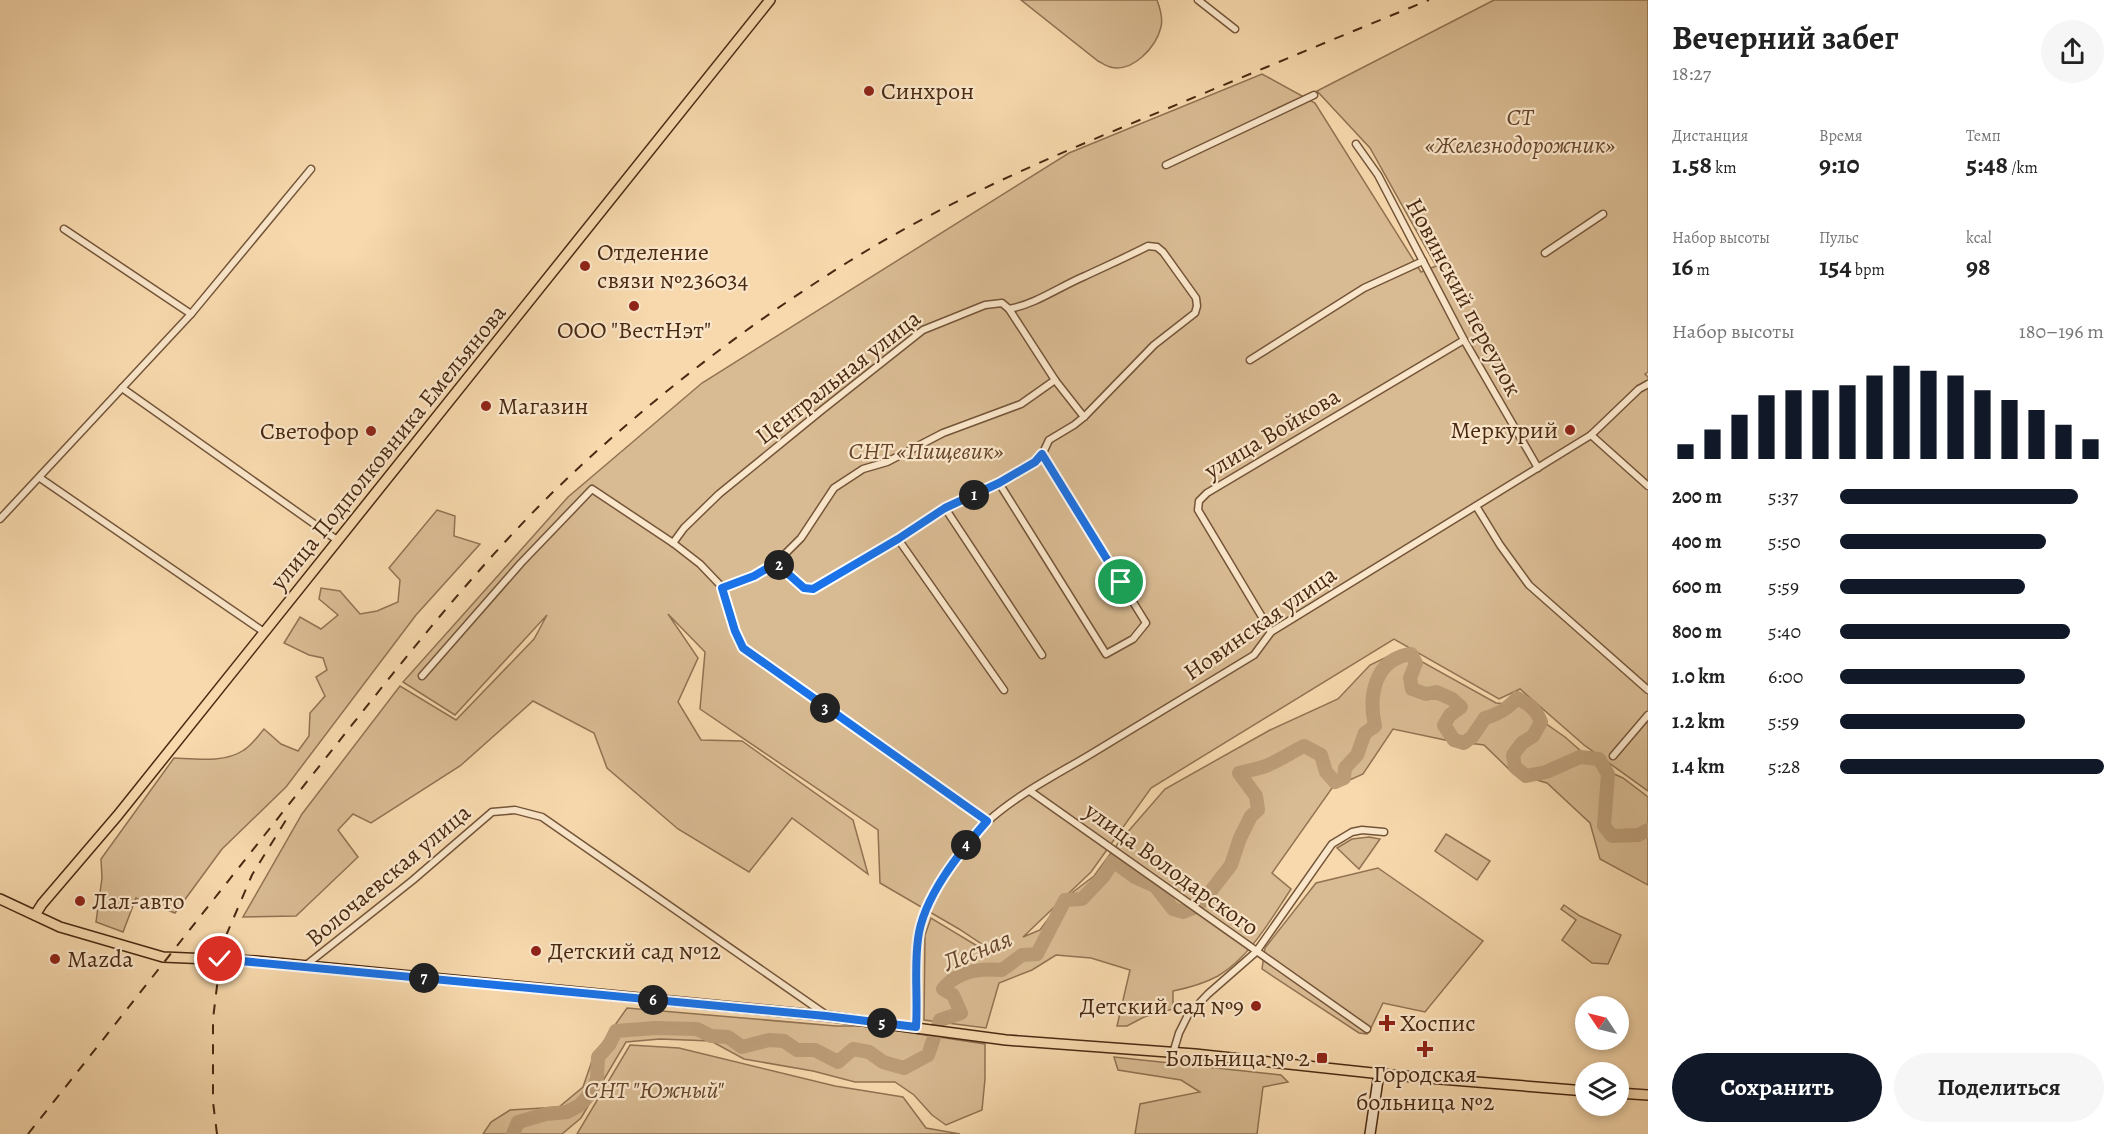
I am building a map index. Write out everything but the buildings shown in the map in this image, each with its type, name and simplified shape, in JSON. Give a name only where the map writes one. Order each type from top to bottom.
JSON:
[{"type":"main road","name":"улица Подполковника Емельянова","points":[[35,915],[118,815],[770,0]]},
{"type":"main road","points":[[0,899],[60,927],[163,957],[256,961],[826,1016],[1006,1040],[1575,1090]]},
{"type":"main road","points":[[1370,1134],[1379,1073]]},
{"type":"main road","points":[[1629,1094],[1648,1095]]},
{"type":"street","points":[[1198,0],[1235,29]]},
{"type":"street","points":[[1166,165],[1314,94]]},
{"type":"street","name":"Новинский переулок","points":[[1356,144],[1378,175],[1464,340],[1538,468]]},
{"type":"street","points":[[0,519],[191,314],[311,168]]},
{"type":"street","points":[[1545,253],[1603,214]]},
{"type":"street","points":[[64,229],[191,314]]},
{"type":"street","name":"Центральная улица","points":[[673,543],[684,528],[718,495],[923,330],[985,305],[1002,303],[1009,309],[1025,306],[1148,246],[1157,248],[1196,298],[1195,313],[1154,345],[1084,417]]},
{"type":"street","points":[[1250,360],[1364,288],[1423,261]]},
{"type":"street","points":[[776,563],[804,588],[813,589],[898,539],[945,508],[999,483],[1035,462],[1049,440],[1084,417],[1055,380],[1009,309]]},
{"type":"street","name":"улица Войкова","points":[[1271,632],[1198,510],[1199,501],[1207,493],[1464,340]]},
{"type":"street","points":[[722,588],[754,576],[776,563],[801,538],[834,488],[862,469],[887,462],[943,433],[1021,404],[1055,380]]},
{"type":"street","name":"Новинская улица","points":[[916,1027],[918,938],[923,916],[940,883],[964,848],[987,821],[1030,790],[1254,655],[1271,632],[1591,435],[1639,389],[1648,384]]},
{"type":"street","points":[[122,388],[338,540]]},
{"type":"street","points":[[1591,435],[1648,486]]},
{"type":"street","points":[[999,483],[1106,654],[1133,639],[1146,622],[1042,454]]},
{"type":"street","points":[[40,478],[264,632]]},
{"type":"street","points":[[422,676],[521,563],[592,489],[673,543],[700,564],[722,588],[735,631],[743,648],[987,821]]},
{"type":"street","points":[[1476,506],[1529,585],[1648,690]]},
{"type":"street","points":[[945,508],[1042,655]]},
{"type":"street","points":[[898,539],[1004,690]]},
{"type":"street","points":[[1613,756],[1648,715]]},
{"type":"street","name":"улица Володарского","points":[[1030,790],[1191,903],[1256,952],[1332,844],[1352,832],[1362,830],[1384,832]]},
{"type":"street","name":"Волочаевская улица","points":[[305,967],[413,880],[492,812],[515,810],[542,817],[826,1016]]},
{"type":"street","points":[[1173,1053],[1179,1032],[1188,1015],[1208,994],[1256,952],[1367,1029]]},
{"type":"green space","points":[[1021,0],[1157,0],[1161,27],[1154,43],[1142,57],[1127,66],[1110,67],[1098,61]]},
{"type":"green space","points":[[1494,0],[1648,0],[1648,372],[1645,374],[1648,377],[1648,791],[1584,745],[1520,689],[1499,699],[1394,639],[1151,788],[1091,872],[1023,937],[1040,930],[1054,911],[1073,892],[1094,876],[1119,842],[1165,789],[1270,730],[1338,699],[1370,665],[1401,650],[1496,703],[1519,705],[1565,737],[1599,767],[1623,778],[1648,797],[1648,885],[1600,859],[1590,823],[1547,783],[1513,773],[1484,745],[1445,740],[1393,729],[1363,774],[1332,788],[1272,873],[1291,889],[1259,937],[1240,959],[1218,976],[1173,991],[1173,1009],[1144,1017],[1127,1026],[1117,1026],[1130,970],[1091,958],[1056,955],[1032,970],[999,983],[986,1028],[924,1020],[925,935],[931,918],[989,953],[992,951],[880,883],[878,830],[700,709],[705,652],[668,614],[698,658],[678,702],[701,740],[742,741],[853,820],[868,874],[792,818],[749,872],[678,829],[607,768],[594,733],[533,701],[460,766],[371,823],[353,814],[338,830],[358,857],[296,916],[243,917],[302,814],[400,686],[456,720],[534,639],[547,615],[455,715],[403,682],[568,497],[702,383],[1069,153],[1262,74],[1315,103],[1421,272],[1436,266],[1370,148],[1317,91]]},
{"type":"green space","points":[[437,510],[455,516],[454,536],[480,544],[416,615],[286,787],[222,849],[175,913],[136,898],[123,932],[96,922],[102,878],[101,859],[174,758],[219,759],[228,757],[247,748],[264,729],[281,744],[298,751],[309,736],[310,713],[325,696],[316,677],[327,670],[323,658],[309,655],[284,643],[300,617],[321,629],[338,615],[319,599],[321,588],[340,591],[360,614],[377,611],[398,602],[400,580],[389,568]]},
{"type":"green space","points":[[1446,834],[1490,861],[1477,880],[1435,851]]},
{"type":"green space","points":[[1369,837],[1380,839],[1359,869],[1337,848],[1352,839]]},
{"type":"green space","points":[[1378,868],[1483,941],[1425,1012],[1383,1003],[1367,1034],[1359,1033],[1262,969],[1265,948],[1316,883]]},
{"type":"green space","points":[[1564,905],[1580,916],[1621,935],[1608,964],[1592,963],[1562,940],[1576,920],[1561,909]]},
{"type":"green space","points":[[627,1008],[836,1026],[866,1026],[985,1044],[982,1110],[946,1125],[932,1115],[914,1095],[895,1082],[855,1082],[813,1071],[744,1059],[711,1041],[660,1039],[626,1042],[581,1118],[562,1134],[483,1134],[491,1122],[510,1110],[559,1107],[583,1087],[594,1055]]},
{"type":"green space","name":"СНТ \"Южный\"","points":[[630,1045],[679,1048],[835,1086],[903,1097],[926,1128],[960,1134],[577,1134]]},
{"type":"green space","points":[[1114,1057],[1281,1075],[1288,1082],[1263,1087],[1257,1134],[1135,1134],[1140,1104],[1200,1092],[1181,1080],[1118,1070]]},
{"type":"waterway","name":"Лесная","points":[[513,1134],[518,1122],[546,1114],[567,1112],[580,1105],[591,1093],[597,1079],[598,1057],[609,1045],[616,1031],[656,1028],[697,1029],[711,1036],[728,1037],[742,1047],[769,1040],[784,1041],[797,1050],[815,1050],[838,1062],[853,1049],[869,1052],[883,1062],[904,1068],[928,1055],[940,1020],[961,1013],[953,995],[943,989],[949,983],[969,972],[1002,970],[1022,955],[1037,954],[1065,900],[1082,899],[1104,876],[1113,861],[1135,877],[1155,886],[1173,909],[1183,912],[1196,907],[1231,865],[1240,838],[1251,816],[1258,810],[1256,796],[1239,773],[1265,766],[1304,746],[1321,755],[1326,772],[1335,782],[1344,778],[1345,768],[1357,755],[1365,733],[1375,726],[1373,702],[1377,680],[1389,663],[1399,657],[1411,654],[1416,663],[1410,678],[1412,689],[1426,694],[1436,692],[1452,699],[1461,707],[1450,715],[1444,725],[1454,740],[1464,743],[1472,737],[1485,718],[1502,711],[1517,698],[1532,707],[1541,722],[1533,736],[1522,743],[1513,755],[1515,767],[1526,776],[1546,772],[1580,757],[1599,759],[1608,774],[1604,826],[1612,836],[1638,835],[1648,830]]},
{"type":"railway","points":[[28,1134],[376,695],[460,593],[518,528],[583,463],[692,371],[808,288],[924,218],[1083,144],[1429,0]]},
{"type":"railway","points":[[217,1134],[213,1102],[213,1019],[222,945],[252,875],[286,820]]},
{"type":"place","name":"Синхрон","points":[[869,91]]},
{"type":"place","name":"Отделение связи №236034","points":[[585,266]]},
{"type":"place","name":"ООО \"ВестНэт\"","points":[[634,306]]},
{"type":"place","name":"Магазин","points":[[486,406]]},
{"type":"place","name":"Меркурий","points":[[1570,430]]},
{"type":"place","name":"Светофор","points":[[371,431]]},
{"type":"place","name":"Лал-авто","points":[[80,901]]},
{"type":"place","name":"Детский сад №12","points":[[536,951]]},
{"type":"place","name":"Mazda","points":[[55,959]]},
{"type":"place","name":"Детский сад №9","points":[[1256,1006]]},
{"type":"place","name":"Хоспис","points":[[1387,1023]]},
{"type":"place","name":"Городская больница №2","points":[[1425,1049]]},
{"type":"place","name":"Больница № 2","points":[[1322,1058]]},
{"type":"route","points":[[220,959],[826,1016],[916,1027],[918,938],[923,916],[940,883],[964,848],[987,821],[785,680],[743,648],[735,631],[722,588],[754,576],[776,563],[804,588],[813,589],[898,539],[945,508],[999,483],[1035,462],[1042,454],[1121,582]]},
{"type":"park label","name":"СТ «Железнодорожник»","points":[[1520,131]]},
{"type":"park label","name":"СНТ «Пищевик»","points":[[926,451]]}]
